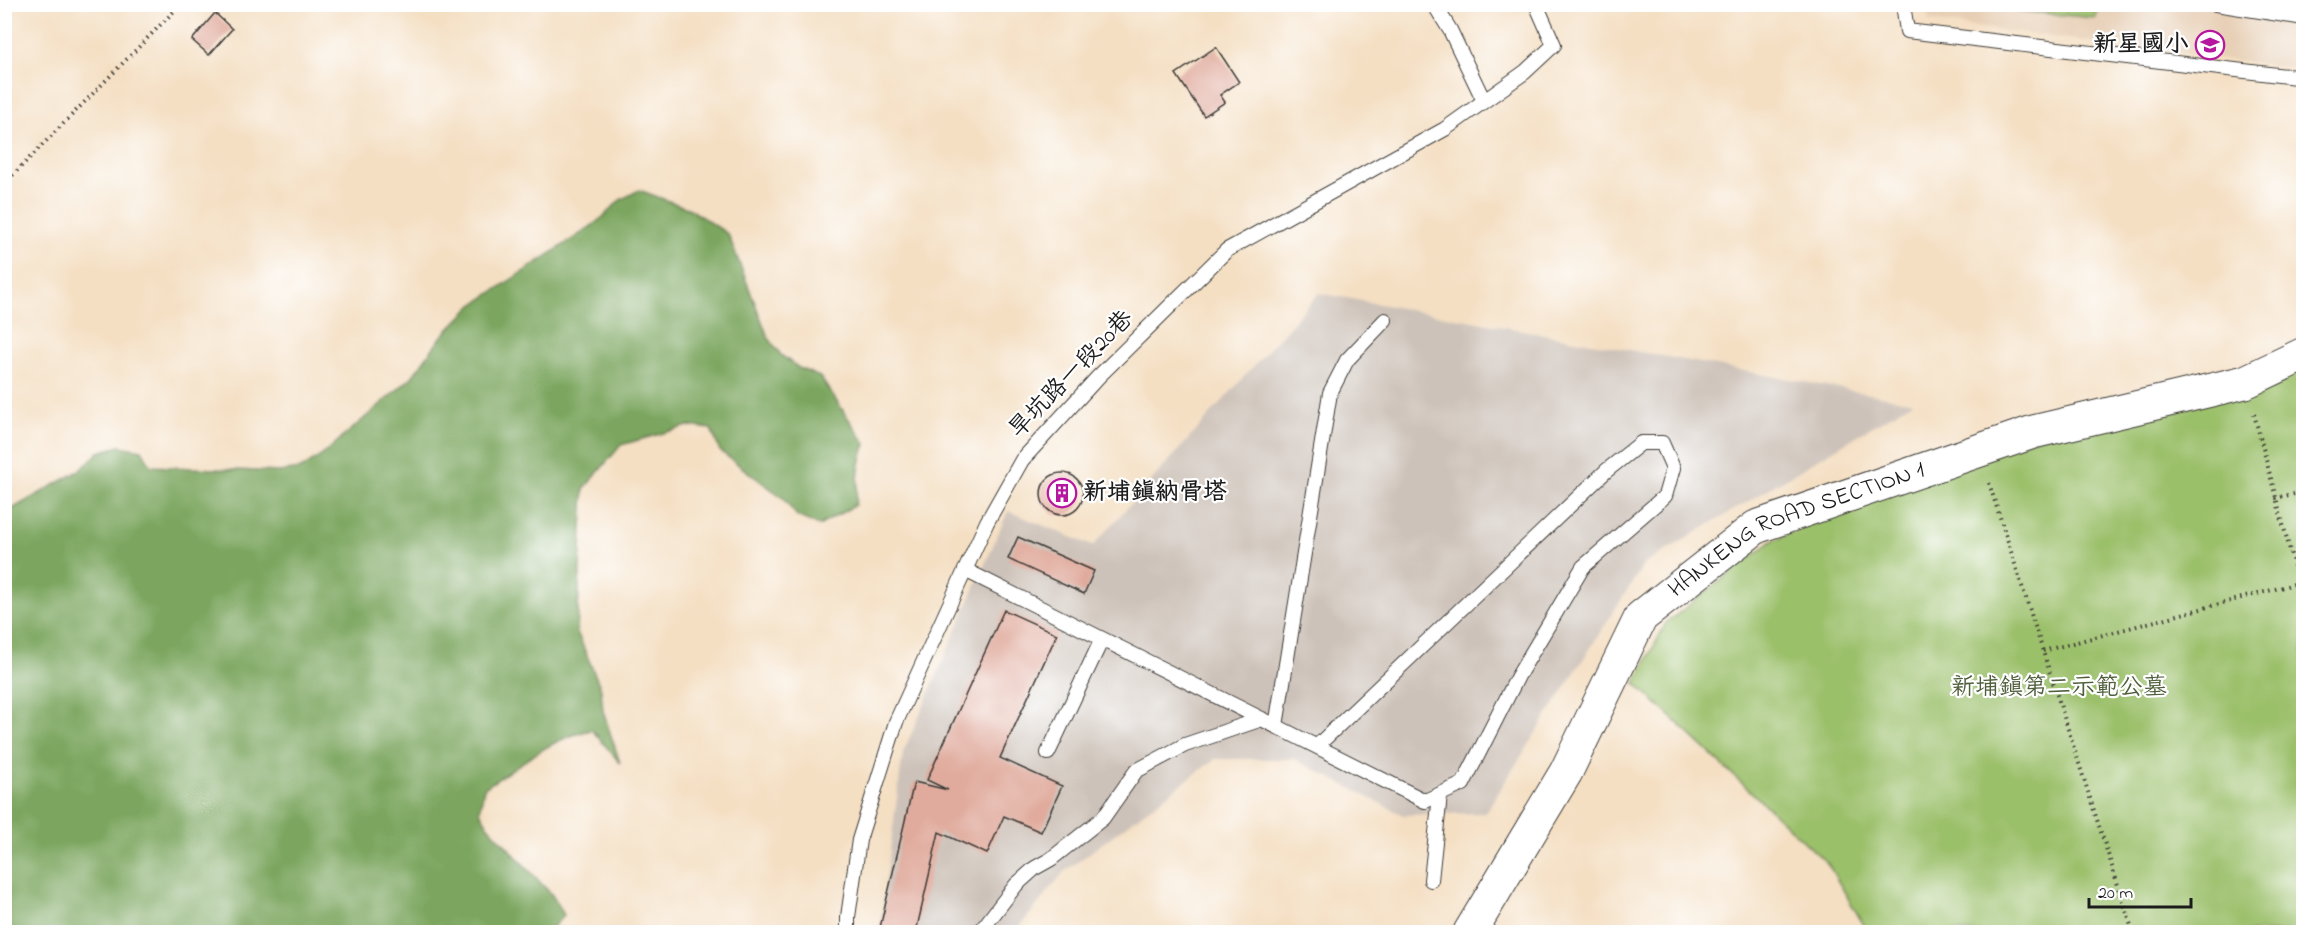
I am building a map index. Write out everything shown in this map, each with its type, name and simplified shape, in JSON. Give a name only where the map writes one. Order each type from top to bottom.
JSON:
[{"type":"street","name":"HANKENG ROAD SECTION 1","points":[[1470,933],[1566,772],[1641,618],[1756,527],[2033,432],[2245,382],[2304,354]]},
{"type":"lane","points":[[1434,4],[1450,30],[1484,102]]},
{"type":"lane","name":"旱坑路一段20巷","points":[[848,933],[848,917],[859,840],[892,733],[987,522],[1022,460],[1098,376],[1227,250],[1445,129],[1525,72],[1554,45],[1536,4]]},
{"type":"lane","points":[[1903,4],[1907,31],[2304,78]]},
{"type":"lane","points":[[2216,4],[2304,18]]},
{"type":"lane","points":[[1276,726],[1330,393],[1347,360],[1385,320]]},
{"type":"lane","points":[[965,570],[1425,801],[1463,784],[1518,676],[1582,567],[1665,496],[1673,468],[1662,443],[1641,443],[1606,471],[1317,746]]},
{"type":"lane","points":[[1048,753],[1102,639]]},
{"type":"lane","points":[[980,933],[1016,885],[1035,868],[1051,860],[1103,818],[1136,771],[1185,745],[1262,719]]},
{"type":"lane","points":[[1431,880],[1440,795]]},
{"type":"path","points":[[4,184],[181,4]]},
{"type":"path","points":[[2245,382],[2304,604]]},
{"type":"path","points":[[1978,451],[2133,933]]},
{"type":"path","points":[[2276,498],[2304,492]]},
{"type":"path","points":[[2043,651],[2298,583]]},
{"type":"shaded area","name":"新星國小","points":[[1925,5],[2303,5],[2303,69],[1929,21]]},
{"type":"shaded area","points":[[1319,293],[1913,402],[1644,564],[1485,813],[1403,815],[1294,759],[1215,759],[1064,872],[1015,932],[879,932],[903,753],[1008,511],[1093,546]]},
{"type":"green space","points":[[1953,5],[2097,5],[2096,18]]},
{"type":"green space","points":[[639,190],[690,209],[728,234],[768,337],[781,355],[799,368],[820,377],[866,444],[860,467],[855,505],[819,526],[797,516],[783,498],[720,451],[711,429],[688,426],[621,445],[584,489],[577,632],[601,689],[603,711],[620,763],[592,730],[577,734],[549,746],[484,788],[480,811],[488,826],[552,895],[564,915],[548,932],[5,932],[5,513],[79,471],[99,452],[120,446],[142,450],[151,466],[279,472],[301,469],[322,455],[412,377],[442,336],[473,305],[586,230],[620,200]]},
{"type":"green space","name":"新埔鎮第二示範公墓","points":[[2303,367],[2303,932],[1868,932],[1828,864],[1635,683],[1666,623],[1772,541],[1963,458]]},
{"type":"building","points":[[215,13],[232,29],[209,55],[192,40]]},
{"type":"building","points":[[1216,47],[1239,82],[1220,95],[1225,102],[1204,116],[1176,74]]},
{"type":"building","name":"新埔鎮納骨塔","points":[[1062,473],[1077,479],[1083,494],[1077,509],[1062,515],[1047,509],[1041,494],[1047,479]]},
{"type":"building","points":[[1018,537],[1094,571],[1084,594],[1008,559]]},
{"type":"building","points":[[1004,610],[1057,634],[1000,758],[1062,786],[1041,832],[1004,816],[987,854],[939,832],[916,932],[879,932],[914,782],[948,790],[927,780]]},
{"type":"place","name":"新星國小","points":[[2210,45]]},
{"type":"place","name":"新埔鎮納骨塔","points":[[1062,493]]}]
